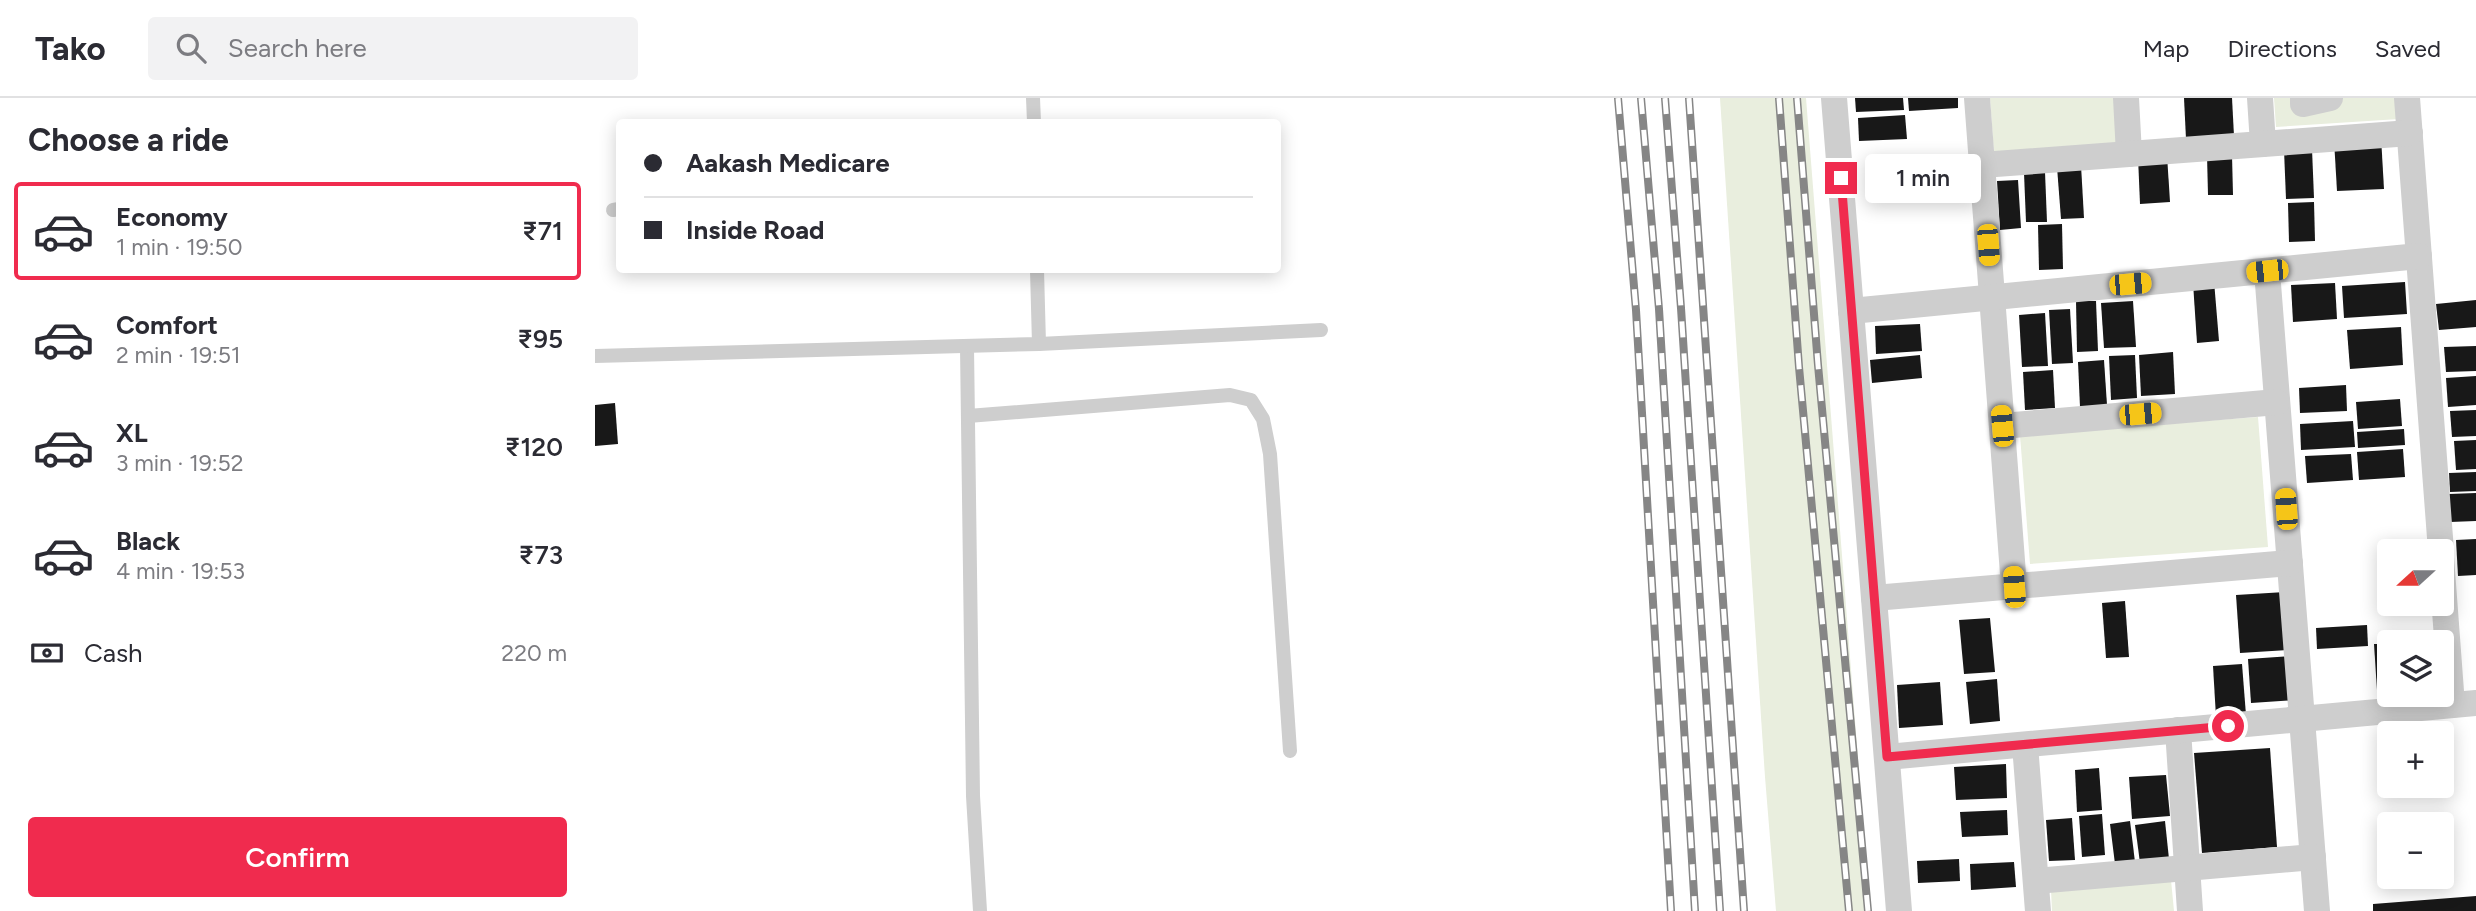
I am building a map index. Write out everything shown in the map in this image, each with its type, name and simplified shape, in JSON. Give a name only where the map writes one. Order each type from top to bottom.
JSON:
[{"type":"street","points":[[1834,98],[1899,911]]},
{"type":"street","points":[[1977,98],[2014,587]]},
{"type":"street","points":[[2126,98],[2129,154]]},
{"type":"street","points":[[2260,98],[2263,144]]},
{"type":"street","points":[[2303,98],[2303,104],[2330,98]]},
{"type":"street","points":[[2407,98],[2440,539]]},
{"type":"street","points":[[1982,166],[2410,133]]},
{"type":"street","points":[[1851,311],[2419,257]]},
{"type":"street","points":[[2267,271],[2317,911]]},
{"type":"street","points":[[2002,426],[2277,402]]},
{"type":"street","points":[[1874,598],[2290,563]]},
{"type":"street","points":[[1887,757],[2464,704],[2450,616]]},
{"type":"street","points":[[2178,730],[2190,911]]},
{"type":"street","points":[[2025,745],[2038,911]]},
{"type":"street","points":[[2036,881],[2313,857]]},
{"type":"lane","points":[[1033,98],[1034,119]]},
{"type":"lane","points":[[1037,273],[1039,344]]},
{"type":"lane","points":[[595,356],[967,347],[1321,330]]},
{"type":"lane","points":[[967,347],[973,796],[981,911]]},
{"type":"lane","points":[[968,416],[1230,395],[1251,400],[1263,419],[1270,454],[1290,751]]},
{"type":"green space","points":[[1720,98],[1806,98],[1870,911],[1776,911]]},
{"type":"green space","points":[[1990,98],[2115,98],[2118,145],[1994,154]]},
{"type":"green space","points":[[2274,98],[2397,98],[2399,119],[2276,127]]},
{"type":"green space","points":[[2258,417],[2268,547],[2030,564],[2020,435]]},
{"type":"green space","points":[[2171,880],[2174,911],[2052,911],[2051,890]]},
{"type":"building","points":[[1855,98],[1903,98],[1904,110],[1856,112]]},
{"type":"building","points":[[1908,98],[1958,98],[1958,108],[1909,111]]},
{"type":"building","points":[[2184,98],[2232,98],[2234,136],[2186,139]]},
{"type":"building","points":[[1905,115],[1907,139],[1859,141],[1858,118]]},
{"type":"building","points":[[2381,137],[2384,189],[2337,191],[2334,140]]},
{"type":"building","points":[[2312,149],[2314,198],[2286,199],[2284,150]]},
{"type":"building","points":[[2167,155],[2170,202],[2140,204],[2138,157]]},
{"type":"building","points":[[2207,155],[2232,155],[2233,195],[2208,195]]},
{"type":"building","points":[[2081,165],[2084,218],[2061,219],[2057,167]]},
{"type":"building","points":[[2045,172],[2047,222],[2026,222],[2024,173]]},
{"type":"building","points":[[2018,180],[2021,228],[2000,230],[1997,181]]},
{"type":"building","points":[[2314,202],[2315,241],[2289,242],[2288,203]]},
{"type":"building","points":[[2062,224],[2063,269],[2039,270],[2038,225]]},
{"type":"building","points":[[2214,281],[2219,341],[2197,343],[2193,283]]},
{"type":"building","points":[[2405,282],[2407,314],[2344,318],[2342,286]]},
{"type":"building","points":[[2335,283],[2337,319],[2293,322],[2291,285]]},
{"type":"building","points":[[2476,300],[2476,327],[2439,330],[2436,304]]},
{"type":"building","points":[[2076,301],[2096,301],[2098,351],[2077,352]]},
{"type":"building","points":[[2133,301],[2136,347],[2104,348],[2101,303]]},
{"type":"building","points":[[2070,309],[2073,363],[2052,364],[2049,310]]},
{"type":"building","points":[[2045,313],[2048,366],[2022,367],[2019,315]]},
{"type":"building","points":[[1920,324],[1922,351],[1876,354],[1875,326]]},
{"type":"building","points":[[2401,327],[2403,365],[2350,369],[2347,330]]},
{"type":"building","points":[[2476,346],[2476,371],[2446,372],[2444,347]]},
{"type":"building","points":[[2173,352],[2175,394],[2141,396],[2139,355]]},
{"type":"building","points":[[1920,355],[1922,378],[1872,383],[1870,360]]},
{"type":"building","points":[[2135,355],[2137,398],[2111,400],[2109,356]]},
{"type":"building","points":[[2104,360],[2107,405],[2080,407],[2078,362]]},
{"type":"building","points":[[2053,370],[2055,408],[2025,410],[2023,372]]},
{"type":"building","points":[[2476,376],[2476,405],[2448,407],[2446,378]]},
{"type":"building","points":[[2346,385],[2347,411],[2300,413],[2299,388]]},
{"type":"building","points":[[2400,399],[2402,426],[2358,429],[2356,402]]},
{"type":"building","points":[[615,403],[618,444],[595,446],[595,405]]},
{"type":"building","points":[[2476,410],[2476,436],[2452,437],[2450,411]]},
{"type":"building","points":[[2353,421],[2355,447],[2301,450],[2300,424]]},
{"type":"building","points":[[2404,429],[2405,445],[2358,448],[2357,432]]},
{"type":"building","points":[[2476,440],[2476,469],[2456,470],[2454,441]]},
{"type":"building","points":[[2403,449],[2405,477],[2359,480],[2357,452]]},
{"type":"building","points":[[2351,454],[2353,480],[2307,483],[2305,456]]},
{"type":"building","points":[[2476,472],[2476,491],[2450,492],[2449,473]]},
{"type":"building","points":[[2476,493],[2476,521],[2450,522],[2449,494]]},
{"type":"building","points":[[2476,539],[2476,575],[2458,576],[2456,540]]},
{"type":"building","points":[[2285,592],[2289,650],[2240,653],[2236,595]]},
{"type":"building","points":[[2125,601],[2129,657],[2106,658],[2102,603]]},
{"type":"building","points":[[1990,618],[1995,672],[1964,674],[1959,620]]},
{"type":"building","points":[[2367,625],[2368,646],[2317,649],[2316,628]]},
{"type":"building","points":[[2374,644],[2377,644],[2377,690]]},
{"type":"building","points":[[2293,656],[2296,700],[2251,703],[2248,659]]},
{"type":"building","points":[[2242,664],[2246,715],[2216,717],[2213,666]]},
{"type":"building","points":[[1997,679],[2000,721],[1970,724],[1966,682]]},
{"type":"building","points":[[1940,682],[1943,725],[1899,728],[1897,685]]},
{"type":"building","points":[[2270,748],[2277,847],[2202,853],[2194,753]]},
{"type":"building","points":[[2006,764],[2007,798],[1956,800],[1954,767]]},
{"type":"building","points":[[2099,768],[2102,810],[2077,812],[2075,770]]},
{"type":"building","points":[[2166,775],[2170,816],[2132,819],[2129,777]]},
{"type":"building","points":[[2007,810],[2008,835],[1962,837],[1960,812]]},
{"type":"building","points":[[2102,814],[2105,855],[2082,857],[2079,816]]},
{"type":"building","points":[[2072,818],[2075,860],[2049,861],[2046,820]]},
{"type":"building","points":[[2130,821],[2135,862],[2115,864],[2110,824]]},
{"type":"building","points":[[2165,821],[2169,859],[2140,863],[2135,825]]},
{"type":"building","points":[[1959,859],[1960,881],[1918,883],[1917,861]]},
{"type":"building","points":[[2014,862],[2016,887],[1971,890],[1970,864]]},
{"type":"building","points":[[2476,896],[2476,911],[2373,911],[2373,904]]},
{"type":"railway","points":[[1618,98],[1636,310],[1671,911]]},
{"type":"railway","points":[[1641,98],[1659,309],[1695,911]]},
{"type":"railway","points":[[1665,98],[1720,911]]},
{"type":"railway","points":[[1689,98],[1744,911]]},
{"type":"railway","points":[[1779,98],[1799,367],[1849,911]]},
{"type":"railway","points":[[1797,98],[1818,365],[1868,911]]},
{"type":"route","points":[[1841,178],[1887,757],[2228,726]]}]
